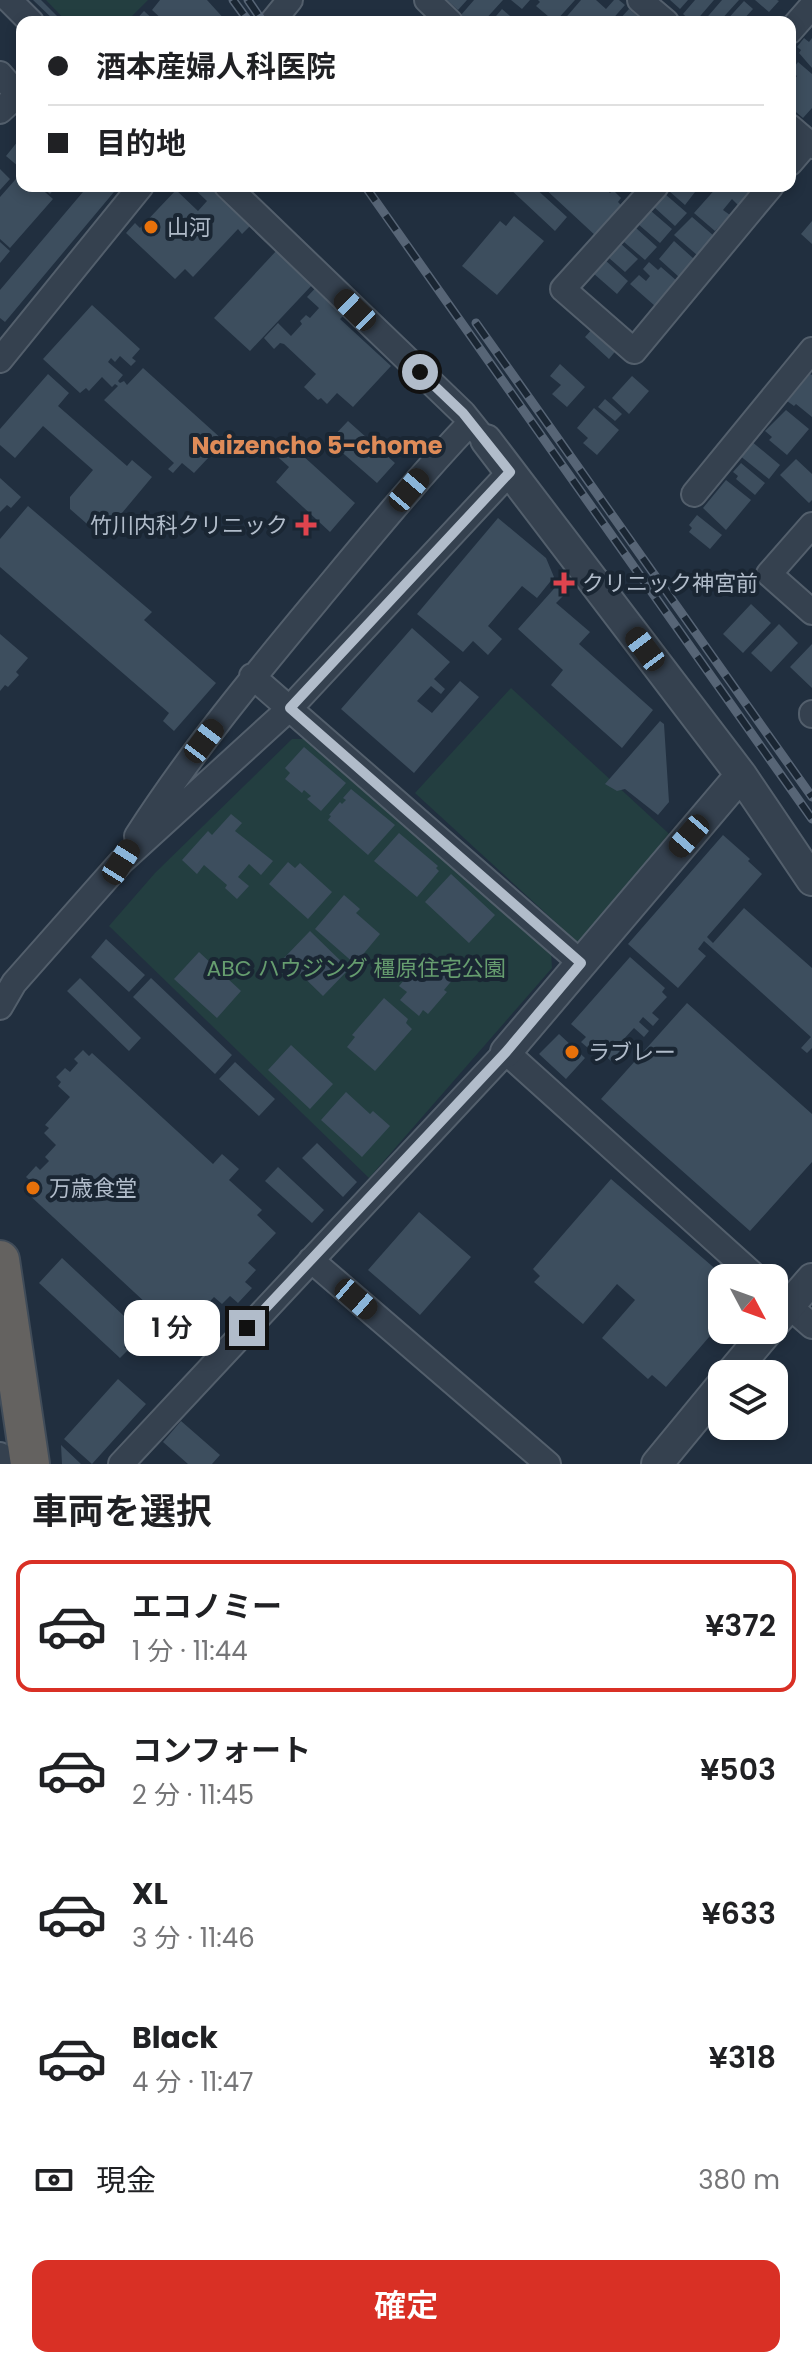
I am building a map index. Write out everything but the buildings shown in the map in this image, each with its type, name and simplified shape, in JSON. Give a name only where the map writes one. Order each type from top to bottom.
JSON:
[{"type":"highway","points":[[0,1260],[30,1464]]},
{"type":"street","points":[[9,0],[25,16]]},
{"type":"street","points":[[277,16],[290,0]]},
{"type":"street","points":[[427,0],[444,16]]},
{"type":"street","points":[[640,0],[659,16]]},
{"type":"street","points":[[796,24],[812,6]]},
{"type":"street","points":[[0,74],[13,99]]},
{"type":"street","points":[[0,360],[136,192]]},
{"type":"street","points":[[233,192],[463,413],[741,775],[812,880]]},
{"type":"street","points":[[641,192],[563,289],[634,351],[766,192]]},
{"type":"street","points":[[694,494],[812,350]]},
{"type":"street","points":[[121,862],[166,791],[252,676],[428,467],[478,432]]},
{"type":"street","points":[[0,1007],[14,983],[121,862],[290,708],[510,472]]},
{"type":"street","points":[[812,525],[769,574],[812,612]]},
{"type":"street","points":[[252,676],[581,963]]},
{"type":"street","points":[[121,1464],[506,1052],[741,775]]},
{"type":"street","points":[[506,1052],[741,1264]]},
{"type":"street","points":[[311,1260],[548,1464]]},
{"type":"street","points":[[788,1299],[812,1279]]},
{"type":"street","points":[[788,1312],[812,1326]]},
{"type":"street","points":[[743,1360],[756,1344]]},
{"type":"street","points":[[657,1464],[708,1402]]},
{"type":"street","points":[[0,1455],[9,1464]]},
{"type":"green space","points":[[46,0],[148,0],[132,16],[61,16]]},
{"type":"green space","points":[[511,688],[679,843],[589,953],[415,793]]},
{"type":"green space","name":"ABC ハウジング 橿原住宅公園","points":[[292,739],[311,739],[551,951],[552,968],[369,1178],[109,926],[155,873]]},
{"type":"railway","points":[[233,0],[245,16]]},
{"type":"railway","points":[[248,0],[259,16]]},
{"type":"railway","points":[[369,192],[812,819]]},
{"type":"railway","points":[[476,323],[812,797]]},
{"type":"place","name":"山河","points":[[151,227]]},
{"type":"place","name":"竹川内科クリニック","points":[[306,525]]},
{"type":"place","name":"クリニック神宮前","points":[[564,583]]},
{"type":"place","name":"ラブレー","points":[[572,1052]]},
{"type":"place","name":"万歳食堂","points":[[33,1188]]},
{"type":"district","name":"Naizencho 5-chome","points":[[317,445]]},
{"type":"route","points":[[247,1328],[506,1052],[581,963],[290,708],[510,472],[463,413],[420,372]]}]
